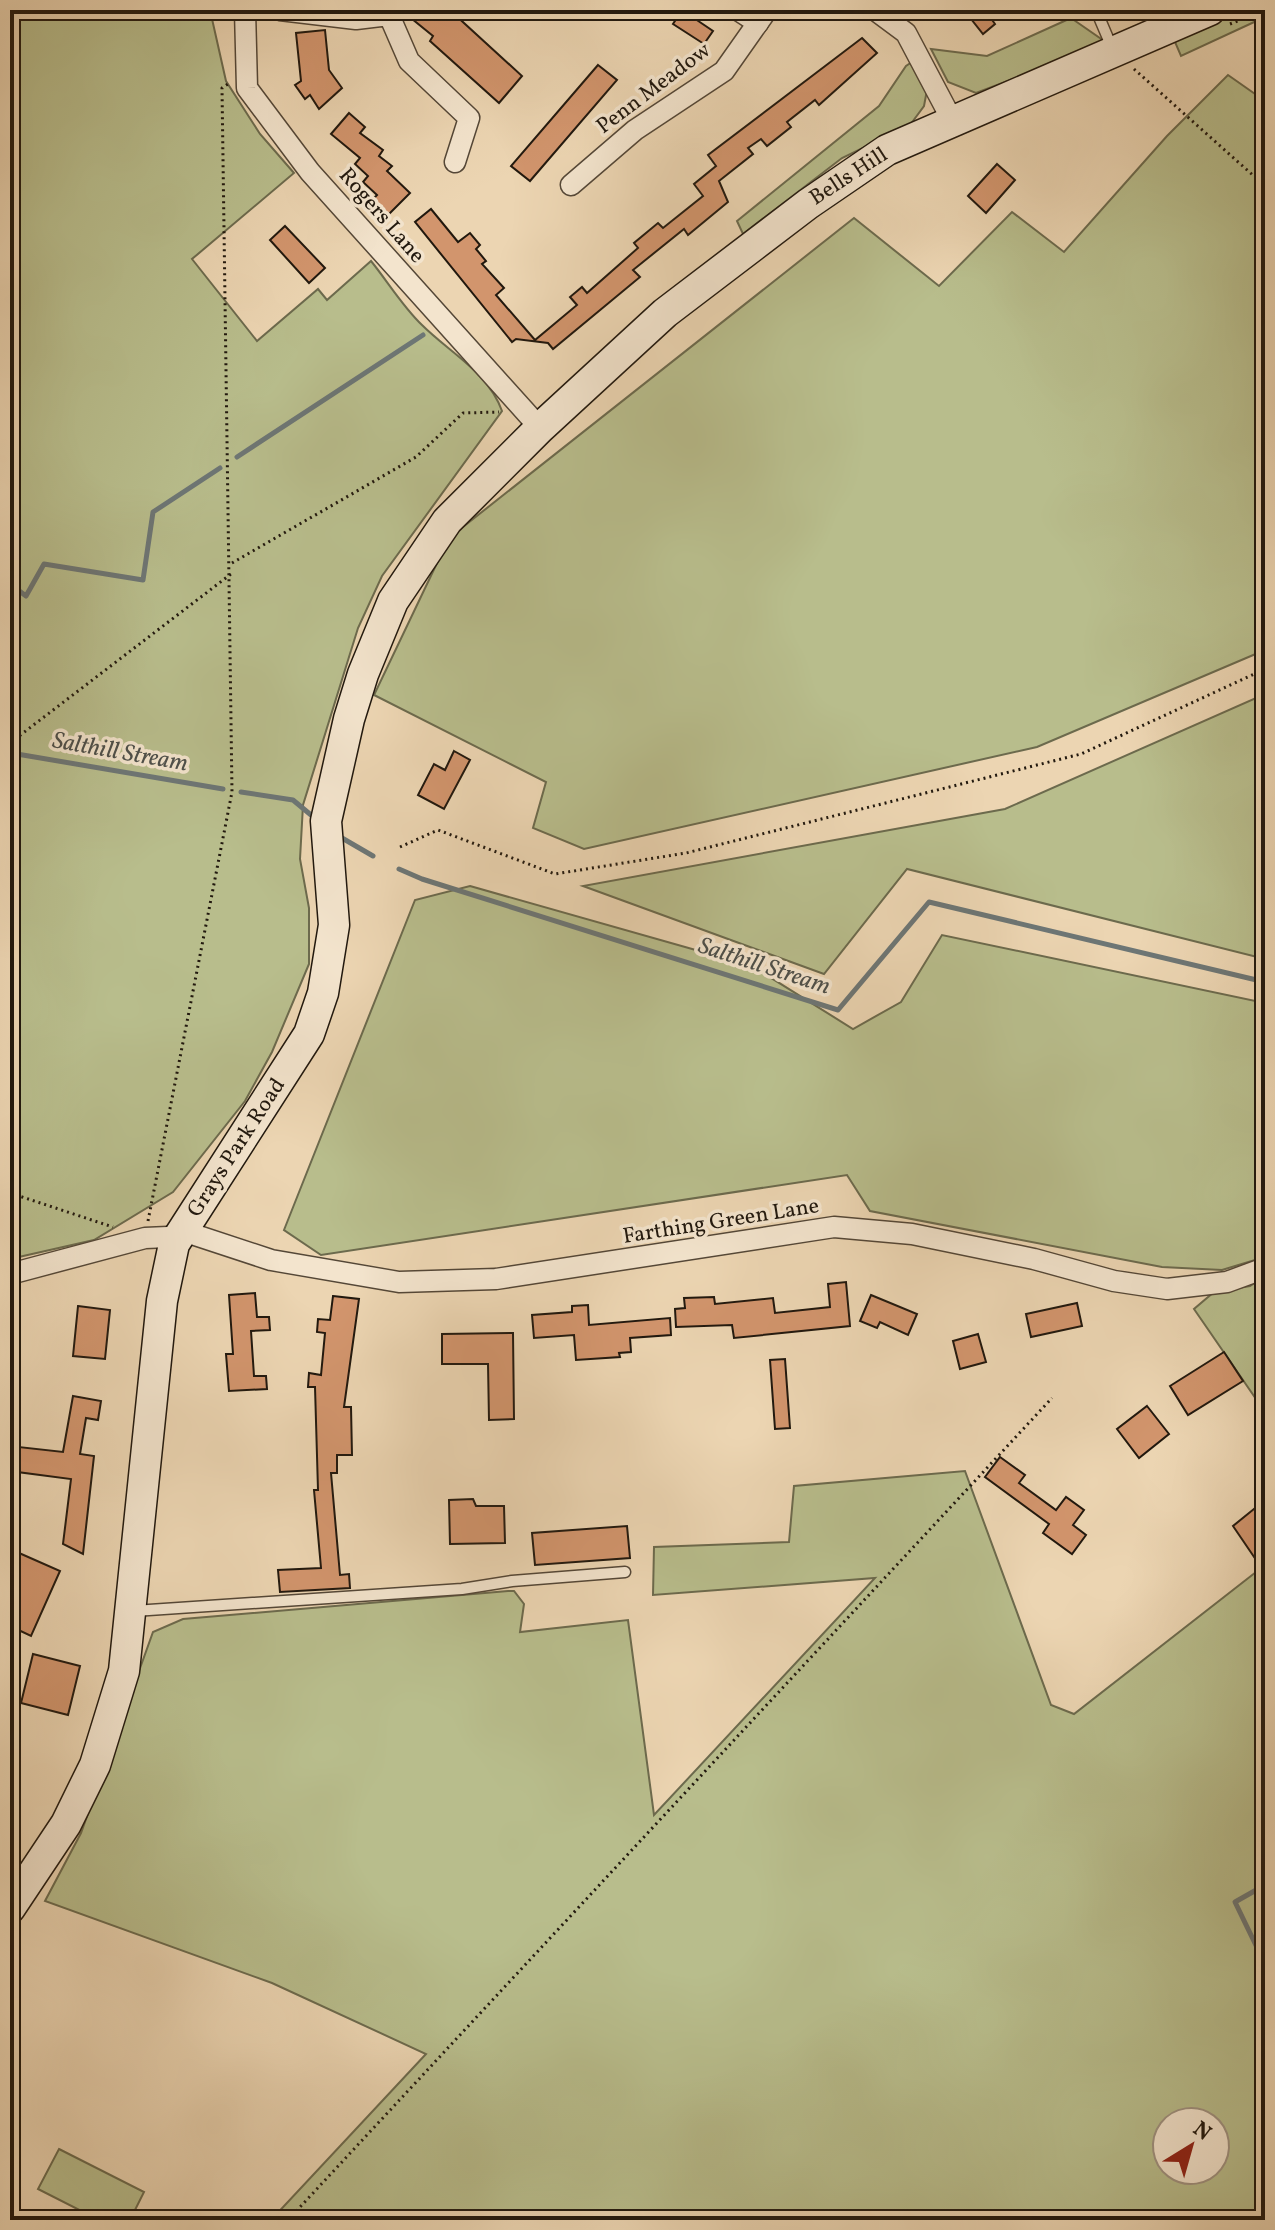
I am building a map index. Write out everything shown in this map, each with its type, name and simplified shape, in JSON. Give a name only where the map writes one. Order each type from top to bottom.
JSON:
[{"type":"main road","name":"Bells Hill","points":[[531,418],[808,204],[887,150],[1210,10]]},
{"type":"main road","name":"Grays Park Road","points":[[10,1908],[66,1824],[95,1765],[124,1671],[167,1238],[309,1034],[323,993],[334,925],[326,821],[363,674],[393,601],[447,521],[531,418]]},
{"type":"street","name":"Rogers Lane","points":[[245,10],[247,88],[310,172],[531,418]]},
{"type":"street","points":[[280,10],[356,19],[389,15],[409,61],[469,118],[455,162]]},
{"type":"street","name":"Penn Meadow","points":[[571,185],[635,130],[724,71],[762,16],[738,10]]},
{"type":"street","points":[[875,10],[906,33],[953,122]]},
{"type":"street","name":"Farthing Green Lane","points":[[167,1238],[399,1282],[496,1279],[834,1227],[912,1234],[1034,1259],[1114,1281],[1167,1289],[1227,1282],[1265,1268]]},
{"type":"street","points":[[10,1274],[167,1238]]},
{"type":"lane","points":[[1096,10],[1114,51]]},
{"type":"lane","points":[[132,1611],[462,1589],[512,1581],[625,1572]]},
{"type":"path","points":[[10,12],[16,10]]},
{"type":"path","points":[[1114,51],[1265,186]]},
{"type":"path","points":[[10,1193],[167,1238],[232,792],[222,88],[246,72]]},
{"type":"path","points":[[230,564],[416,457],[463,413],[531,418]]},
{"type":"path","points":[[10,743],[231,574]]},
{"type":"path","points":[[400,847],[438,830],[555,874],[686,853],[1081,754],[1265,669]]},
{"type":"path","points":[[288,2220],[1052,1398]]},
{"type":"green space","points":[[10,10],[210,10],[226,81],[260,134],[294,173],[192,259],[257,341],[318,289],[327,300],[371,261],[415,318],[488,385],[502,411],[382,576],[358,628],[303,805],[300,859],[309,908],[309,964],[272,1052],[245,1101],[173,1192],[94,1240],[10,1259]]},
{"type":"green space","points":[[1226,10],[1265,10],[1265,17],[1181,56],[1175,42]]},
{"type":"green space","points":[[1071,18],[1107,43],[976,93],[948,82],[931,49],[987,56]]},
{"type":"green space","points":[[915,60],[927,90],[924,106],[910,125],[842,158],[743,234],[737,221],[879,106],[906,66]]},
{"type":"green space","points":[[1228,75],[1265,101],[1265,650],[1037,747],[584,849],[533,828],[546,782],[374,695],[449,538],[854,218],[939,286],[1012,212],[1064,252],[1167,136]]},
{"type":"green space","points":[[1265,694],[1265,959],[907,869],[824,974],[583,886],[1005,809]]},
{"type":"green space","points":[[470,886],[752,966],[853,1029],[901,1002],[942,935],[1265,1003],[1265,1257],[1222,1270],[1162,1267],[870,1211],[847,1175],[321,1255],[284,1230],[415,900]]},
{"type":"green space","points":[[1265,1276],[1265,1412],[1194,1309],[1214,1292],[1250,1286]]},
{"type":"green space","points":[[965,1471],[1051,1705],[1074,1714],[1265,1565],[1265,2220],[271,2220],[426,2054],[272,1983],[45,1901],[81,1833],[153,1632],[183,1619],[508,1591],[514,1591],[524,1604],[520,1632],[628,1620],[654,1815],[875,1578],[653,1595],[654,1547],[789,1542],[794,1486]]},
{"type":"green space","points":[[59,2149],[144,2192],[130,2220],[99,2220],[38,2189]]},
{"type":"building","points":[[401,10],[442,10],[450,16],[453,13],[522,76],[499,103],[430,41],[433,36]]},
{"type":"building","points":[[682,10],[713,31],[704,44],[673,24]]},
{"type":"building","points":[[964,10],[985,10],[995,24],[983,34]]},
{"type":"building","points":[[325,30],[329,70],[342,88],[319,109],[310,95],[305,99],[295,85],[301,81],[296,33]]},
{"type":"building","points":[[862,38],[877,53],[819,105],[815,100],[787,122],[791,127],[767,146],[761,139],[748,148],[753,154],[719,181],[728,202],[688,235],[684,229],[633,270],[640,277],[553,349],[548,343],[516,339],[512,342],[415,222],[431,209],[458,242],[470,233],[480,245],[476,249],[486,261],[482,264],[504,288],[496,295],[535,340],[577,305],[570,297],[582,287],[587,293],[638,248],[634,243],[658,223],[663,228],[703,196],[694,184],[716,166],[708,155]]},
{"type":"building","points":[[598,65],[617,80],[530,181],[511,166]]},
{"type":"building","points":[[349,113],[365,127],[360,133],[383,150],[379,156],[392,166],[387,171],[410,193],[388,215],[373,199],[377,195],[363,182],[368,176],[355,164],[360,158],[331,134]]},
{"type":"building","points":[[997,164],[1015,180],[986,213],[968,196]]},
{"type":"building","points":[[285,226],[325,268],[309,283],[270,240]]},
{"type":"building","points":[[454,751],[470,760],[444,809],[418,795],[434,764],[445,770]]},
{"type":"building","points":[[846,1282],[850,1326],[734,1338],[732,1325],[676,1327],[675,1309],[685,1308],[684,1298],[714,1297],[715,1304],[773,1298],[775,1313],[830,1307],[828,1284]]},
{"type":"building","points":[[255,1293],[257,1317],[269,1317],[270,1330],[251,1331],[254,1376],[266,1376],[267,1389],[229,1391],[226,1354],[233,1354],[229,1295]]},
{"type":"building","points":[[871,1295],[917,1314],[908,1335],[880,1322],[877,1328],[860,1321]]},
{"type":"building","points":[[333,1296],[359,1299],[344,1407],[351,1407],[352,1455],[337,1455],[337,1473],[331,1473],[340,1575],[349,1574],[350,1588],[280,1592],[278,1570],[321,1568],[314,1490],[318,1490],[315,1387],[308,1387],[309,1373],[321,1375],[325,1333],[317,1332],[318,1319],[330,1320]]},
{"type":"building","points":[[1077,1303],[1082,1326],[1031,1337],[1026,1314]]},
{"type":"building","points":[[588,1305],[589,1325],[670,1318],[671,1335],[630,1338],[631,1352],[619,1353],[620,1357],[576,1360],[574,1335],[534,1338],[532,1315],[572,1312],[572,1306]]},
{"type":"building","points":[[78,1306],[110,1310],[105,1359],[73,1356]]},
{"type":"building","points":[[513,1333],[514,1419],[489,1420],[488,1364],[442,1364],[442,1334]]},
{"type":"building","points":[[978,1334],[986,1362],[960,1369],[953,1341]]},
{"type":"building","points":[[1224,1352],[1243,1381],[1188,1415],[1170,1386]]},
{"type":"building","points":[[785,1359],[790,1428],[775,1429],[770,1360]]},
{"type":"building","points":[[73,1396],[101,1401],[98,1420],[86,1418],[80,1454],[94,1456],[83,1554],[63,1544],[71,1479],[10,1471],[10,1446],[63,1452]]},
{"type":"building","points":[[1147,1406],[1169,1434],[1139,1458],[1117,1429]]},
{"type":"building","points":[[1000,1457],[1025,1475],[1019,1483],[1056,1510],[1066,1497],[1084,1510],[1073,1525],[1086,1535],[1072,1554],[1043,1533],[1049,1524],[985,1477]]},
{"type":"building","points":[[473,1499],[476,1506],[504,1506],[505,1543],[450,1544],[449,1500]]},
{"type":"building","points":[[1265,1500],[1265,1538],[1259,1540],[1265,1550],[1265,1573],[1233,1526]]},
{"type":"building","points":[[627,1526],[630,1558],[535,1565],[532,1533]]},
{"type":"building","points":[[10,1549],[60,1571],[31,1636],[10,1626]]},
{"type":"building","points":[[33,1654],[80,1666],[68,1715],[21,1703]]},
{"type":"waterway","points":[[237,457],[423,335]]},
{"type":"waterway","points":[[10,584],[26,596],[44,564],[143,580],[153,512],[220,468]]},
{"type":"waterway","name":"Salthill Stream","points":[[11,753],[223,789]]},
{"type":"waterway","name":"Salthill Stream","points":[[241,792],[293,800],[311,815]]},
{"type":"waterway","name":"Salthill Stream","points":[[342,838],[373,856]]},
{"type":"waterway","name":"Salthill Stream","points":[[399,869],[422,879],[838,1010],[929,902],[1265,982]]},
{"type":"waterway","points":[[1265,1885],[1235,1902],[1265,1964]]}]
